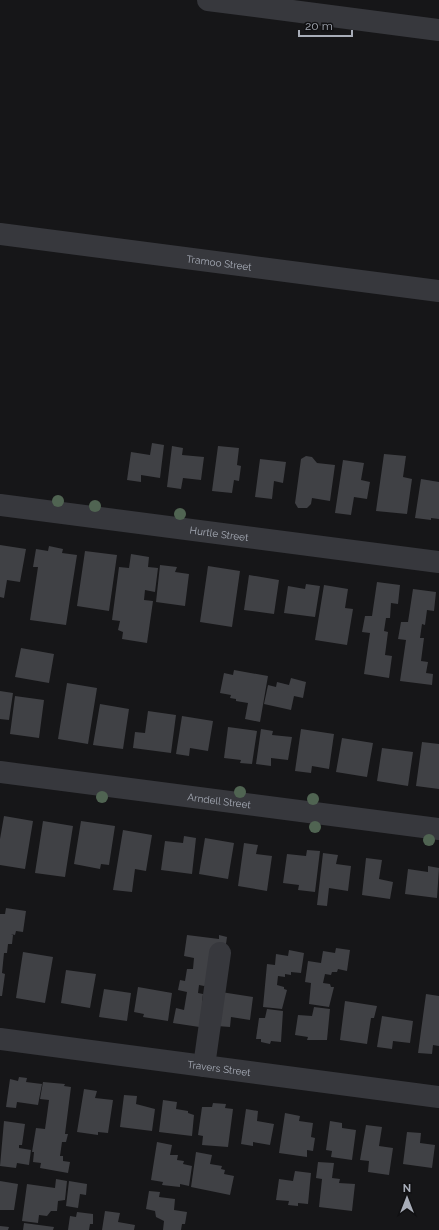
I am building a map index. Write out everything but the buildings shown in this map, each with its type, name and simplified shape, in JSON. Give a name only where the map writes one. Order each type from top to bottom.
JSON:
[{"type":"street","points":[[208,0],[439,30]]},
{"type":"street","name":"Tramoo Street","points":[[0,234],[439,291]]},
{"type":"street","name":"Hurtle Street","points":[[0,504],[439,562]]},
{"type":"street","name":"Arndell Street","points":[[0,772],[439,829]]},
{"type":"street","points":[[204,1066],[220,953]]},
{"type":"street","name":"Travers Street","points":[[0,1040],[439,1097]]}]
